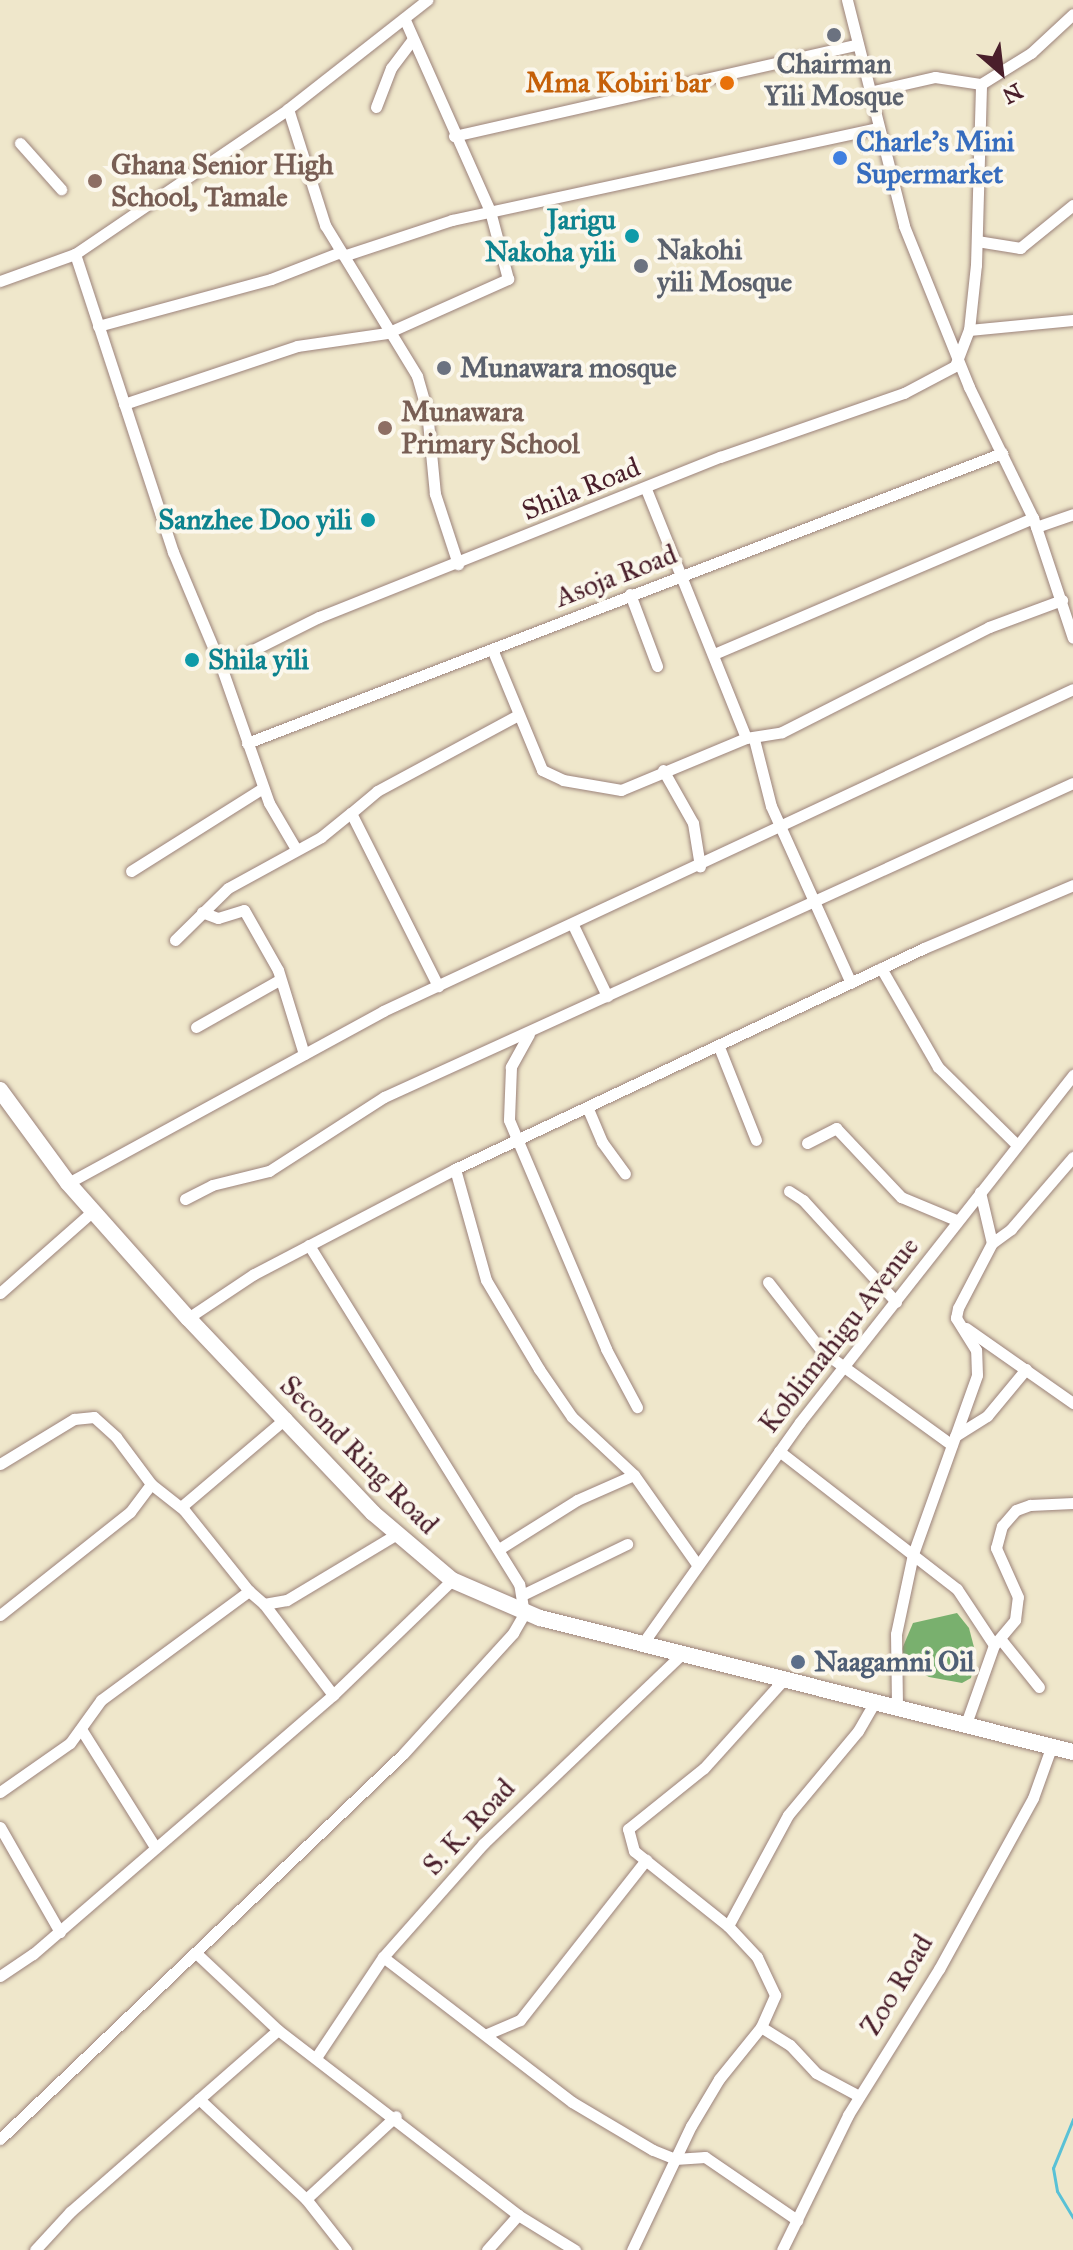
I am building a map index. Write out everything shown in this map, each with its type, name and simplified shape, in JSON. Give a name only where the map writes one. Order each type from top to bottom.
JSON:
[{"type":"street","points":[[0,281],[75,254],[288,109],[427,0]]},
{"type":"street","points":[[847,0],[876,128],[904,226],[958,361],[1034,523],[1073,638]]},
{"type":"street","points":[[124,404],[297,346],[387,333],[508,279],[490,211],[404,18]]},
{"type":"street","points":[[869,92],[935,77],[981,84],[1031,53],[1068,18],[1073,32]]},
{"type":"street","points":[[376,107],[391,68],[413,39]]},
{"type":"street","points":[[454,136],[858,44]]},
{"type":"street","points":[[958,361],[969,330],[977,241],[981,84]]},
{"type":"street","points":[[288,109],[313,197],[338,253],[417,376],[424,399],[435,494],[458,564]]},
{"type":"street","points":[[98,326],[271,279],[338,253],[346,255],[490,211],[569,198],[876,128]]},
{"type":"street","points":[[20,143],[61,189]]},
{"type":"street","points":[[977,241],[1020,248],[1073,205]]},
{"type":"street","points":[[75,254],[173,552],[221,666],[263,788],[296,849]]},
{"type":"street","points":[[969,330],[1073,320]]},
{"type":"street","name":"Shila Road","points":[[221,666],[319,617],[646,489],[904,393],[958,361]]},
{"type":"street","name":"Asoja Road","points":[[247,743],[1002,453]]},
{"type":"street","points":[[646,489],[750,739],[761,781],[851,983]]},
{"type":"street","points":[[714,654],[1034,523],[1073,514]]},
{"type":"street","points":[[630,594],[657,666]]},
{"type":"street","points":[[492,649],[518,715],[549,775],[621,790],[663,770],[750,739],[782,732],[989,627],[1062,600]]},
{"type":"street","points":[[68,1183],[304,1054],[438,986],[784,827],[1073,689]]},
{"type":"street","points":[[175,940],[228,888],[296,849],[351,813],[377,791],[518,715]]},
{"type":"street","points":[[663,770],[693,823],[700,866]]},
{"type":"street","points":[[185,1199],[278,1166],[384,1097],[682,965],[815,898],[1073,783]]},
{"type":"street","points":[[131,871],[263,788]]},
{"type":"street","points":[[351,813],[438,986]]},
{"type":"street","points":[[188,1318],[309,1245],[455,1169],[588,1109],[881,968],[1073,885]]},
{"type":"street","points":[[202,912],[218,918],[244,910],[266,942],[304,1054]]},
{"type":"street","points":[[573,925],[607,996]]},
{"type":"street","points":[[881,968],[938,1067],[1016,1144]]},
{"type":"street","points":[[196,1027],[279,980]]},
{"type":"street","points":[[530,1032],[513,1058],[506,1102],[516,1141],[606,1349],[637,1407]]},
{"type":"street","points":[[719,1047],[756,1140]]},
{"type":"street","name":"Koblimahigu Avenue","points":[[648,1637],[696,1563],[779,1451],[956,1220],[1073,1075]]},
{"type":"street","name":"Second Ring Road","points":[[0,1090],[68,1183],[188,1318],[395,1535],[452,1580],[524,1614],[648,1637],[682,1654],[967,1721],[1073,1752]]},
{"type":"street","points":[[588,1109],[602,1142],[625,1174]]},
{"type":"street","points":[[807,1143],[836,1128],[901,1197],[956,1220]]},
{"type":"street","points":[[1073,1157],[1011,1229],[992,1243],[958,1308],[956,1318],[964,1327],[1073,1403]]},
{"type":"street","points":[[455,1169],[486,1280],[563,1405],[634,1475],[696,1563]]},
{"type":"street","points":[[789,1191],[803,1200],[896,1302]]},
{"type":"street","points":[[980,1192],[992,1243]]},
{"type":"street","points":[[0,1293],[93,1211]]},
{"type":"street","points":[[0,2139],[450,1706],[524,1614],[522,1595],[499,1549],[309,1245]]},
{"type":"street","points":[[768,1282],[811,1341],[954,1441]]},
{"type":"street","points":[[897,1705],[896,1634],[913,1554],[979,1363],[964,1327]]},
{"type":"street","points":[[954,1441],[987,1416],[1026,1369]]},
{"type":"street","points":[[0,1464],[74,1419],[94,1417],[136,1461],[151,1484],[181,1507],[249,1591],[264,1604],[333,1695]]},
{"type":"street","points":[[181,1507],[286,1418]]},
{"type":"street","points":[[779,1451],[957,1589],[998,1643],[1039,1687]]},
{"type":"street","points":[[499,1549],[577,1500],[634,1475]]},
{"type":"street","points":[[0,1615],[130,1512],[151,1484]]},
{"type":"street","points":[[967,1721],[998,1643],[1015,1620],[1018,1597],[1015,1580],[996,1548],[1002,1526],[1016,1510],[1030,1505],[1073,1503]]},
{"type":"street","points":[[264,1604],[287,1600],[395,1535]]},
{"type":"street","points":[[522,1595],[627,1544]]},
{"type":"street","points":[[0,1976],[60,1932],[333,1695],[452,1580]]},
{"type":"street","points":[[0,1792],[56,1754],[81,1729],[101,1700],[249,1591]]},
{"type":"street","name":"S. K. Road","points":[[317,2056],[383,1957],[525,1801],[682,1654]]},
{"type":"street","points":[[632,2250],[675,2159],[719,2079],[772,2009],[772,1984],[728,1926],[646,1860],[627,1837],[633,1822],[704,1768],[784,1679]]},
{"type":"street","points":[[728,1926],[788,1815],[858,1731],[876,1700]]},
{"type":"street","points":[[81,1729],[155,1847]]},
{"type":"street","name":"Zoo Road","points":[[787,2248],[797,2220],[859,2096],[939,1969],[1033,1798],[1052,1745]]},
{"type":"street","points":[[0,1827],[60,1932]]},
{"type":"street","points":[[487,2034],[520,2020],[646,1860]]},
{"type":"street","points":[[196,1953],[278,2030],[396,2116],[518,2215],[575,2250]]},
{"type":"street","points":[[383,1957],[572,2102],[675,2159],[705,2157],[797,2220]]},
{"type":"street","points":[[761,2027],[788,2043],[816,2073],[859,2096]]},
{"type":"street","points":[[35,2250],[278,2030]]},
{"type":"street","points":[[199,2099],[306,2199],[346,2250]]},
{"type":"street","points":[[306,2199],[396,2116]]},
{"type":"street","points":[[487,2250],[518,2215]]},
{"type":"green space","points":[[957,1613],[969,1628],[976,1655],[971,1678],[962,1683],[929,1677],[906,1664],[902,1649],[913,1623]]},
{"type":"waterway","points":[[1073,2119],[1053,2168],[1057,2191],[1073,2218]]},
{"type":"place","name":"Chairman Yili Mosque","points":[[834,35]]},
{"type":"place","name":"Mma Kobiri bar","points":[[727,83]]},
{"type":"place","name":"Charle's Mini Supermarket","points":[[840,158]]},
{"type":"place","name":"Ghana Senior High School, Tamale","points":[[95,181]]},
{"type":"place","name":"Jarigu Nakoha yili","points":[[632,236]]},
{"type":"place","name":"Nakohi yili Mosque","points":[[641,266]]},
{"type":"place","name":"Munawara mosque","points":[[444,368]]},
{"type":"place","name":"Munawara Primary School","points":[[385,428]]},
{"type":"place","name":"Sanzhee Doo yili","points":[[368,520]]},
{"type":"place","name":"Shila yili","points":[[192,660]]},
{"type":"place","name":"Naagamni Oil","points":[[798,1662]]}]
